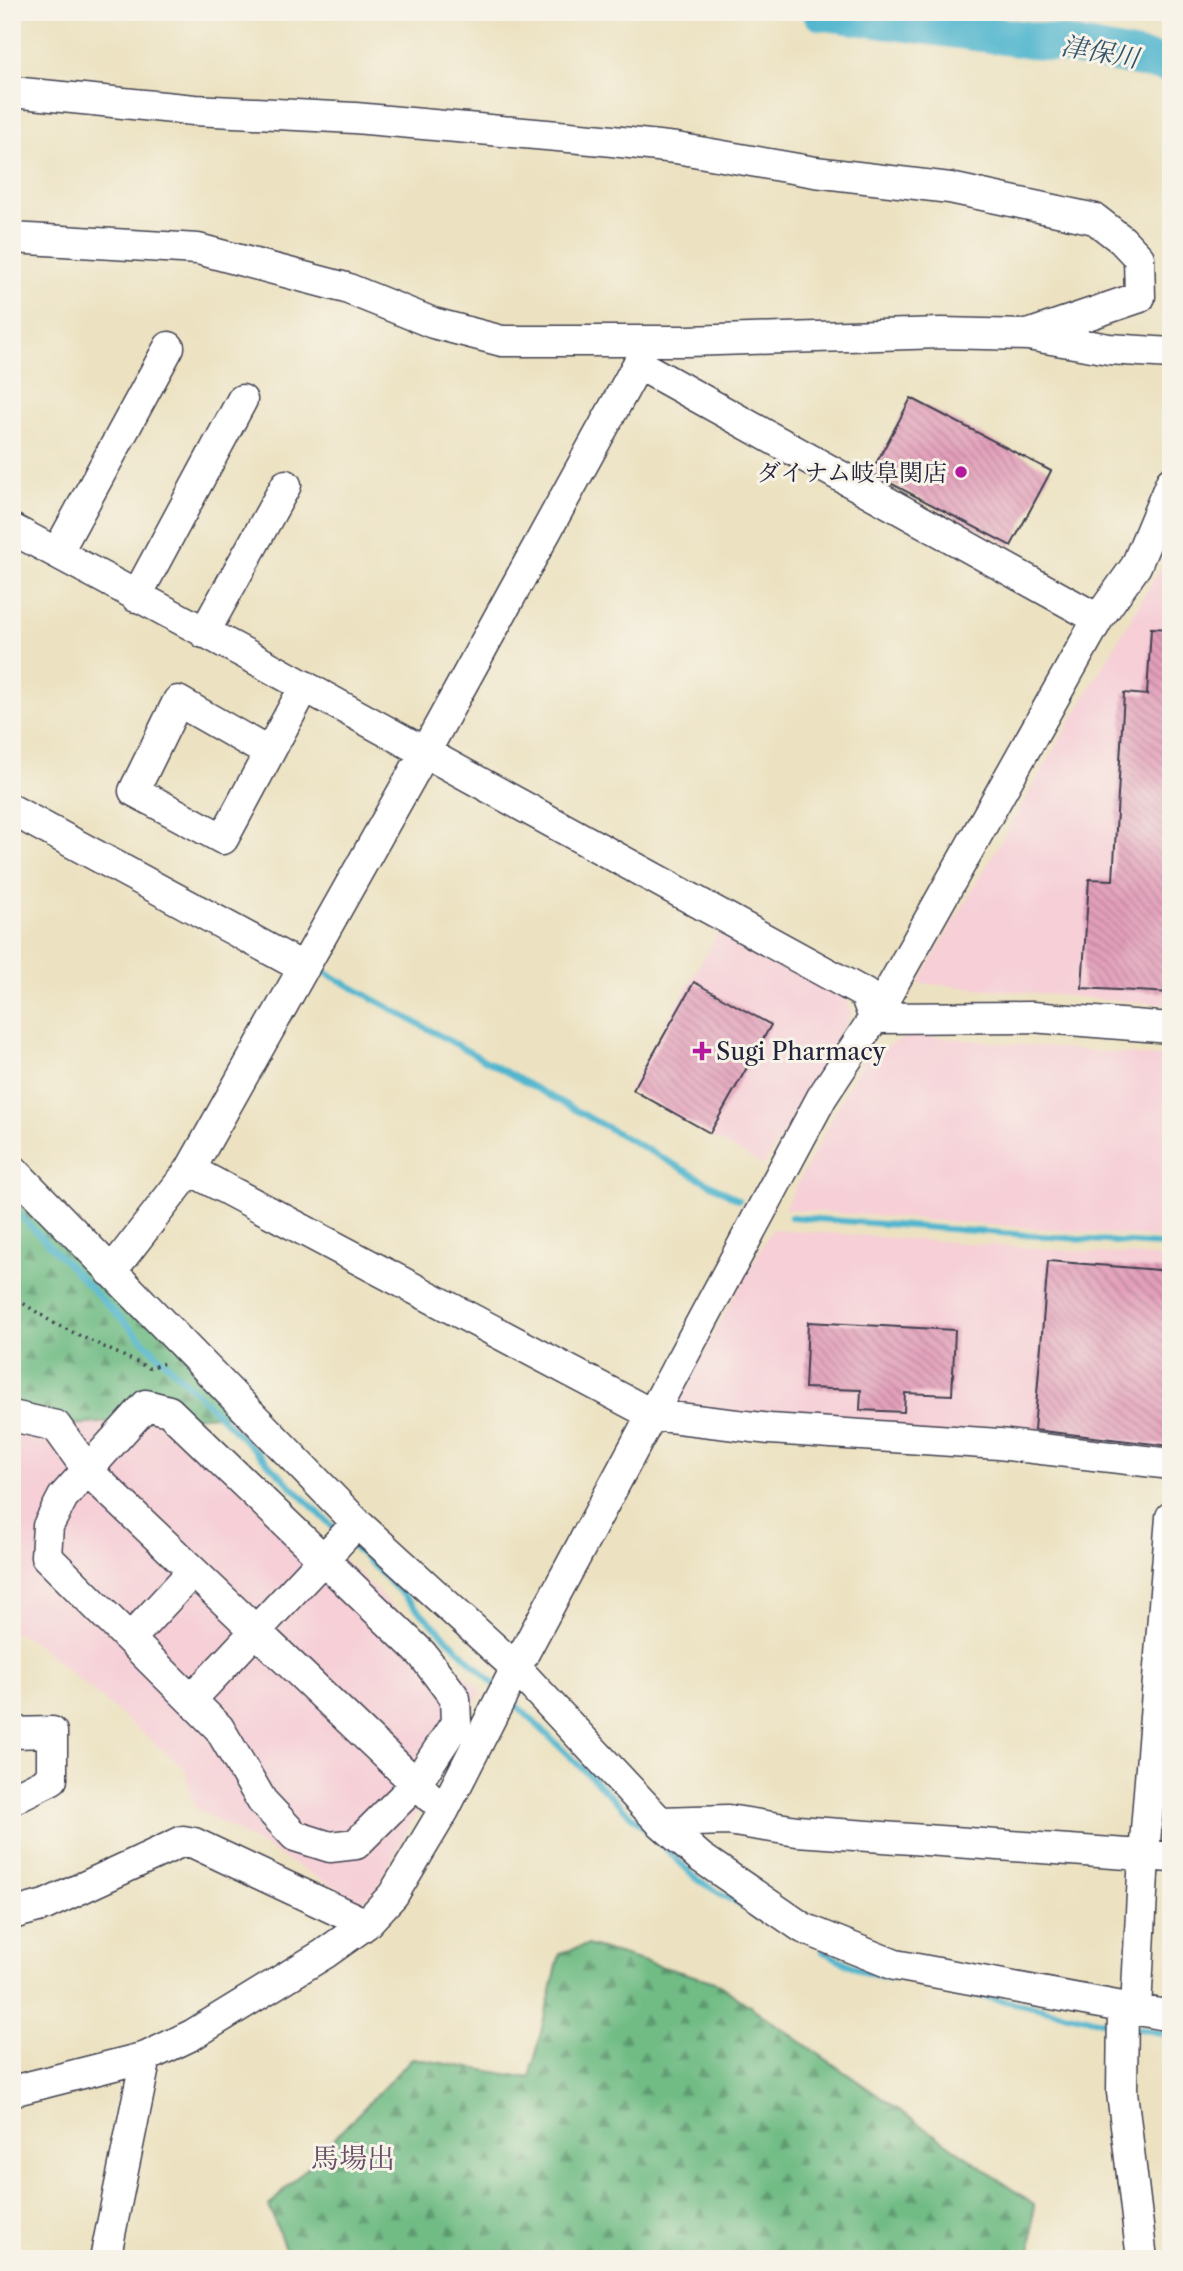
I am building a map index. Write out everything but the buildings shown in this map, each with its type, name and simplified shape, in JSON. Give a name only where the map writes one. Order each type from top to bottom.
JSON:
[{"type":"street","points":[[12,92],[194,110],[355,118],[603,140],[676,148],[815,172],[936,186],[1095,219],[1122,240],[1139,258],[1140,298],[1028,335]]},
{"type":"street","points":[[12,238],[198,249],[346,288],[433,323],[502,341],[688,341],[941,333],[1028,335],[1109,349],[1171,354]]},
{"type":"street","points":[[57,553],[169,347]]},
{"type":"street","points":[[111,1272],[190,1170],[425,752],[638,364],[1098,619]]},
{"type":"street","points":[[136,597],[242,400]]},
{"type":"street","points":[[12,2091],[146,2057],[191,2035],[324,1954],[366,1924],[393,1895],[444,1810],[516,1668],[822,1097],[874,1018],[1098,619],[1136,566],[1171,482]]},
{"type":"street","points":[[204,633],[286,485]]},
{"type":"street","points":[[12,529],[305,686],[865,994],[874,1018]]},
{"type":"street","points":[[269,753],[178,701],[134,791],[223,839],[305,686]]},
{"type":"street","points":[[12,810],[304,968]]},
{"type":"street","points":[[874,1018],[1032,1017],[1171,1028]]},
{"type":"street","points":[[12,1169],[357,1523],[516,1668],[660,1822],[700,1857],[803,1928],[895,1965],[1171,2016]]},
{"type":"street","points":[[190,1170],[653,1415],[770,1429],[999,1444],[1171,1464]]},
{"type":"street","points":[[146,1405],[169,1411],[422,1654],[455,1698],[456,1723],[416,1784],[356,1844],[330,1847],[295,1836],[261,1801],[219,1728],[46,1556],[48,1526],[63,1497],[89,1472],[146,1405]]},
{"type":"street","points":[[12,1416],[56,1426],[89,1472],[444,1810]]},
{"type":"street","points":[[1142,2259],[1122,2092],[1130,2008],[1157,1856],[1171,1517]]},
{"type":"street","points":[[191,1700],[357,1523]]},
{"type":"street","points":[[130,1639],[193,1571]]},
{"type":"street","points":[[12,1733],[52,1732],[52,1779],[12,1800]]},
{"type":"street","points":[[660,1822],[728,1821],[797,1831],[1157,1856]]},
{"type":"street","points":[[12,1914],[45,1905],[183,1841],[194,1843],[366,1924]]},
{"type":"street","points":[[105,2259],[146,2057]]},
{"type":"path","points":[[12,1296],[55,1324],[149,1368],[190,1354]]},
{"type":"shaded area","points":[[1171,549],[1171,1005],[918,983]]},
{"type":"shaded area","points":[[722,926],[843,996],[852,1013],[764,1166],[628,1090]]},
{"type":"shaded area","points":[[911,1035],[1171,1058],[1171,1239],[784,1209],[864,1057]]},
{"type":"shaded area","points":[[772,1229],[1171,1258],[1171,1452],[789,1424],[674,1405]]},
{"type":"shaded area","points":[[134,1357],[482,1692],[376,1889],[362,1903],[194,1807],[185,1769],[32,1640],[12,1631],[12,1430]]},
{"type":"green space","points":[[12,1168],[248,1413],[12,1429]]},
{"type":"green space","points":[[587,1945],[715,1982],[1034,2204],[1031,2259],[289,2259],[269,2206],[412,2058],[530,2078],[560,1953]]},
{"type":"waterway","name":"津保川","points":[[821,12],[1061,44],[1171,65]]},
{"type":"waterway","points":[[319,969],[739,1200]]},
{"type":"waterway","points":[[12,1207],[109,1307],[338,1532]]},
{"type":"waterway","points":[[791,1217],[1171,1246]]},
{"type":"waterway","points":[[351,1544],[498,1688]]},
{"type":"waterway","points":[[509,1698],[699,1881],[767,1921]]},
{"type":"waterway","points":[[822,1951],[866,1973],[890,1978]]},
{"type":"waterway","points":[[966,1993],[1116,2024]]},
{"type":"waterway","points":[[1130,2027],[1171,2035]]},
{"type":"place","name":"ダイナム岐阜関店","points":[[961,472]]},
{"type":"place","name":"Sugi Pharmacy","points":[[702,1051]]},
{"type":"district","name":"馬場出","points":[[353,2158]]}]
